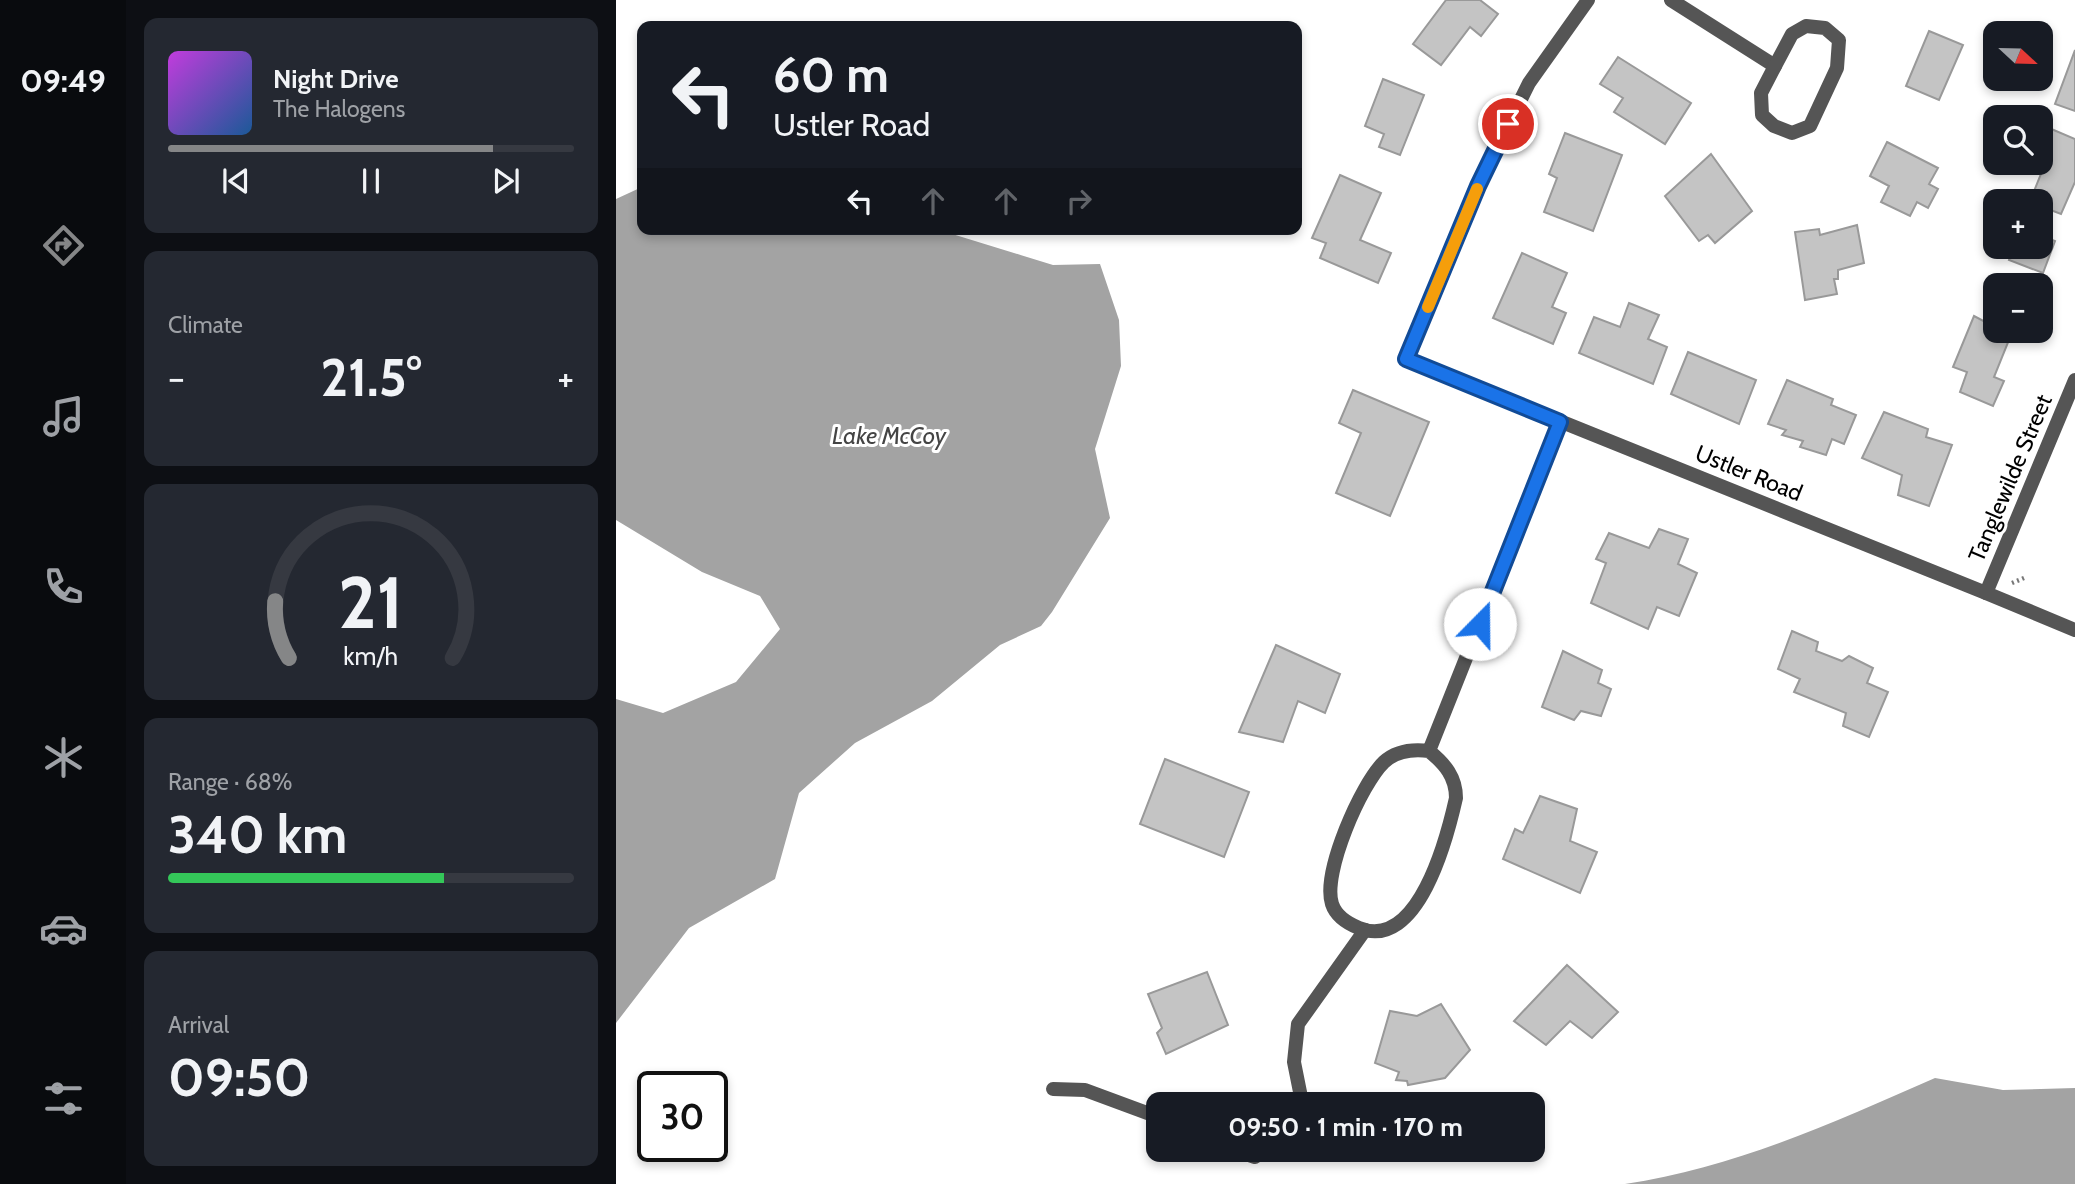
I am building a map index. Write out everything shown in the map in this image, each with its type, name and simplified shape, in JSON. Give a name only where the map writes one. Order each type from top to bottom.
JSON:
[{"type":"street","name":"Ustler Road","points":[[1588,0],[1528,83],[1478,186],[1406,359],[2075,630]]},
{"type":"street","points":[[1671,0],[1775,66]]},
{"type":"street","points":[[1806,26],[1825,28],[1839,40],[1837,68],[1810,126],[1792,133],[1774,126],[1762,115],[1761,93],[1775,66],[1792,34],[1806,26]]},
{"type":"street","name":"Tanglewilde Street","points":[[1986,593],[2075,380]]},
{"type":"street","points":[[1429,751],[1560,422]]},
{"type":"street","points":[[1412,749],[1429,751],[1451,773],[1457,787],[1457,798],[1423,897],[1405,920],[1393,927],[1380,932],[1364,930],[1350,924],[1333,906],[1330,891],[1340,848],[1371,779],[1384,762],[1396,754],[1412,749]]},
{"type":"street","points":[[1300,1092],[1294,1062],[1298,1024],[1364,930]]},
{"type":"street","points":[[1053,1089],[1085,1090],[1146,1113]]},
{"type":"water","name":"Lake McCoy","points":[[637,189],[637,235],[956,235],[1053,265],[1100,264],[1119,320],[1121,366],[1095,449],[1110,518],[1052,612],[1041,626],[1000,645],[932,701],[855,743],[799,793],[775,879],[689,928],[616,1023],[616,699],[663,713],[736,682],[780,629],[760,596],[702,572],[616,520],[616,199]]},
{"type":"water","points":[[1935,1078],[2003,1090],[2075,1088],[2075,1184],[1625,1184],[1666,1177],[1745,1155],[1822,1127]]},
{"type":"building","points":[[1446,0],[1480,0],[1498,14],[1481,36],[1470,27],[1441,65],[1413,44]]},
{"type":"building","points":[[1929,31],[1963,45],[1939,100],[1906,86]]},
{"type":"building","points":[[2075,50],[2075,111],[2055,104]]},
{"type":"building","points":[[1618,57],[1691,103],[1665,144],[1614,112],[1623,98],[1600,84]]},
{"type":"building","points":[[1383,79],[1424,95],[1400,155],[1379,147],[1384,134],[1365,126]]},
{"type":"building","points":[[2053,130],[2075,139],[2075,182],[2061,214],[2053,211],[2053,189],[2035,189],[2041,175],[2053,175]]},
{"type":"building","points":[[1565,133],[1622,155],[1593,231],[1544,212],[1557,178],[1549,174]]},
{"type":"building","points":[[1887,142],[1938,168],[1929,184],[1938,189],[1928,208],[1917,202],[1910,216],[1881,202],[1889,186],[1870,176]]},
{"type":"building","points":[[1711,154],[1752,211],[1715,243],[1708,235],[1699,241],[1665,196]]},
{"type":"building","points":[[1340,175],[1381,193],[1360,240],[1391,253],[1378,283],[1320,258],[1326,243],[1312,238]]},
{"type":"building","points":[[1857,225],[1864,263],[1838,270],[1838,279],[1834,279],[1837,294],[1805,300],[1795,232],[1819,229],[1820,235]]},
{"type":"building","points":[[1522,253],[1567,273],[1552,307],[1566,313],[1553,344],[1493,318]]},
{"type":"building","points":[[2009,259],[2048,259],[2043,273]]},
{"type":"building","points":[[1629,303],[1659,315],[1648,339],[1667,347],[1653,384],[1579,353],[1594,317],[1620,327]]},
{"type":"building","points":[[1974,316],[1983,321],[1983,343],[2008,343],[1994,377],[2004,381],[1993,406],[1960,392],[1967,372],[1953,367]]},
{"type":"building","points":[[1688,352],[1756,380],[1739,424],[1671,394]]},
{"type":"building","points":[[1787,380],[1833,399],[1831,405],[1856,415],[1844,444],[1832,439],[1826,455],[1800,447],[1803,441],[1782,435],[1786,430],[1768,424]]},
{"type":"building","points":[[1353,390],[1429,422],[1390,516],[1336,493],[1361,433],[1339,423]]},
{"type":"building","points":[[1884,412],[1928,429],[1926,437],[1952,445],[1929,506],[1898,495],[1902,475],[1862,458]]},
{"type":"building","points":[[1659,529],[1688,539],[1678,564],[1697,573],[1679,616],[1657,607],[1648,629],[1591,603],[1606,563],[1596,559],[1609,533],[1649,548]]},
{"type":"building","points":[[1792,631],[1818,642],[1816,651],[1842,661],[1849,656],[1873,668],[1867,683],[1888,692],[1869,737],[1843,726],[1846,713],[1794,692],[1800,679],[1778,669]]},
{"type":"building","points":[[1276,645],[1340,674],[1325,713],[1298,701],[1283,742],[1239,732]]},
{"type":"building","points":[[1563,651],[1602,670],[1598,683],[1611,689],[1601,716],[1581,711],[1574,720],[1542,707]]},
{"type":"building","points":[[1165,759],[1249,792],[1224,857],[1140,824]]},
{"type":"building","points":[[1540,796],[1577,809],[1570,841],[1597,852],[1580,893],[1503,859],[1515,829],[1523,833]]},
{"type":"building","points":[[1567,965],[1618,1012],[1592,1038],[1570,1021],[1546,1045],[1514,1021]]},
{"type":"building","points":[[1207,972],[1228,1025],[1166,1054],[1157,1033],[1162,1028],[1148,994]]},
{"type":"building","points":[[1441,1004],[1470,1050],[1445,1078],[1408,1085],[1407,1081],[1396,1080],[1399,1072],[1375,1063],[1390,1011],[1417,1016]]},
{"type":"slow traffic","points":[[1428,307],[1477,189]]},
{"type":"route","points":[[1480,624],[1560,422],[1406,359],[1478,186],[1508,124]]}]
